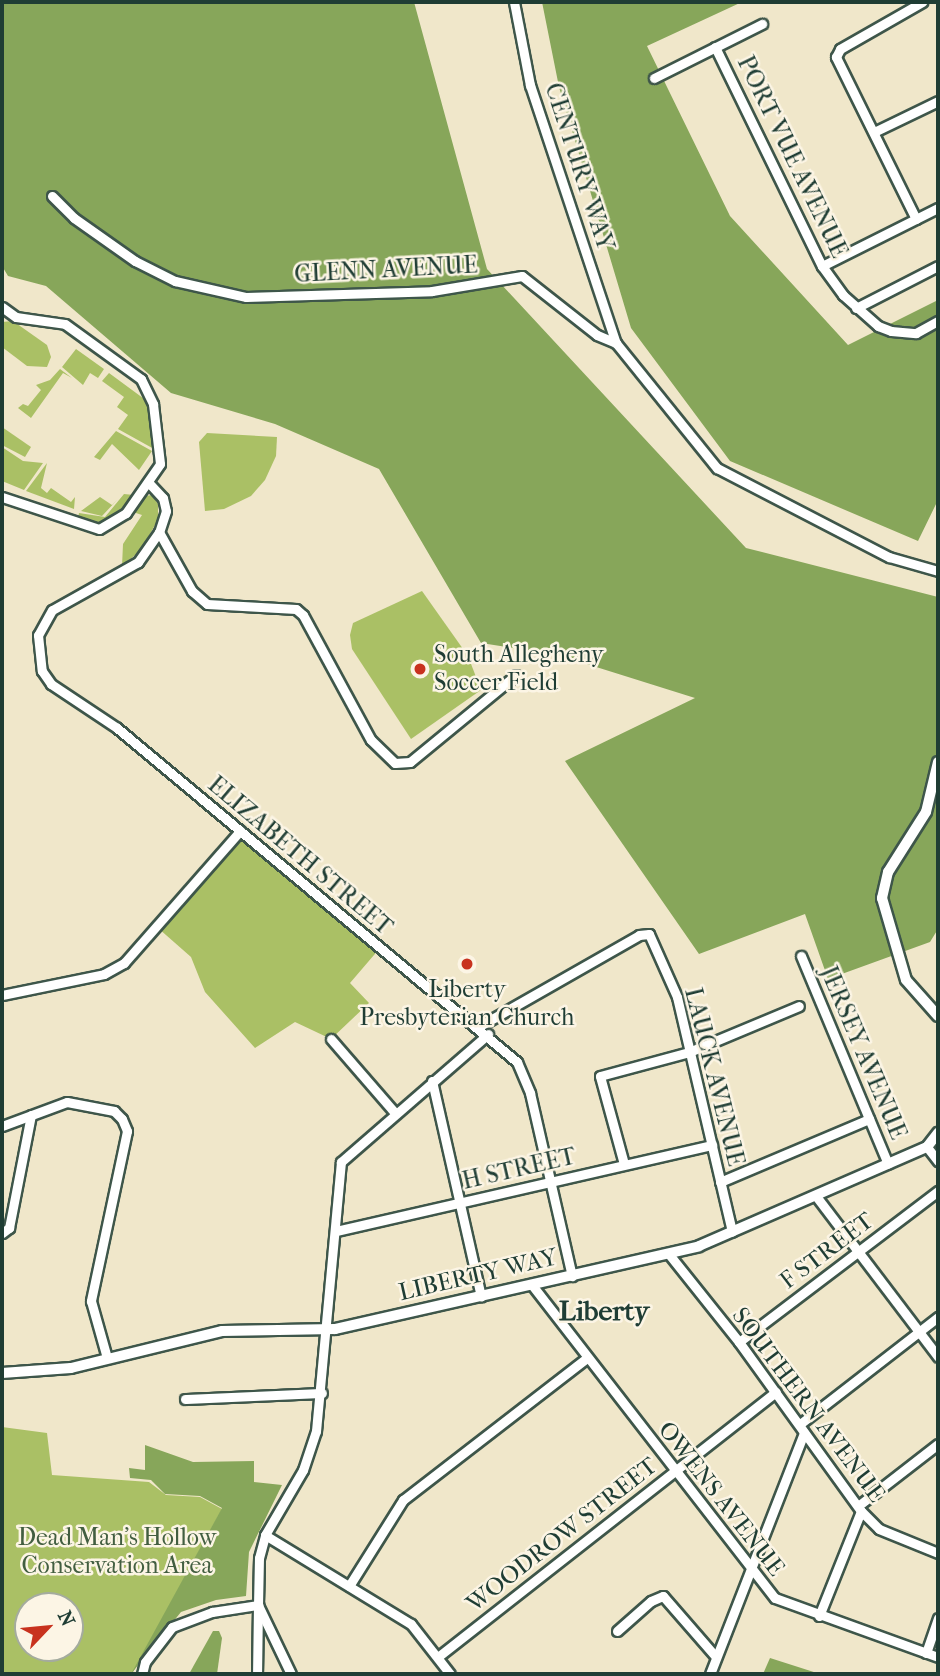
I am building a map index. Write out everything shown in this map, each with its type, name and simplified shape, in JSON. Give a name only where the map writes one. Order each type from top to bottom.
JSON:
[{"type":"street","name":"CENTURY WAY","points":[[514,2],[530,85],[617,343]]},
{"type":"street","points":[[916,219],[837,53],[922,2]]},
{"type":"street","points":[[654,78],[762,24]]},
{"type":"street","name":"PORT VUE AVENUE","points":[[715,47],[822,267],[856,308],[877,326],[905,335],[938,320]]},
{"type":"street","points":[[874,132],[938,101]]},
{"type":"street","name":"GLENN AVENUE","points":[[52,196],[74,218],[135,261],[187,284],[246,296],[432,291],[522,276],[597,335],[617,343],[717,468],[889,557],[938,571]]},
{"type":"street","points":[[822,267],[938,208]]},
{"type":"street","points":[[856,308],[938,266]]},
{"type":"street","points":[[2,307],[16,317],[65,324],[141,379],[150,391],[160,454],[160,464],[117,522],[99,529],[2,497]]},
{"type":"street","points":[[148,482],[163,498],[166,511],[159,532],[191,590],[207,604],[296,609],[303,615],[371,740],[395,764],[410,762],[516,675]]},
{"type":"street","name":"ELIZABETH STREET","points":[[159,532],[126,571],[52,610],[38,635],[37,657],[51,684],[117,728],[488,1034],[523,1073],[552,1181],[572,1276]]},
{"type":"street","points":[[938,762],[926,813],[888,872],[882,898],[906,980],[938,1016]]},
{"type":"street","points":[[2,995],[104,974],[124,963],[240,831]]},
{"type":"street","name":"LAUCK AVENUE","points":[[478,1027],[639,935],[649,934],[677,997],[732,1232]]},
{"type":"street","name":"JERSEY AVENUE","points":[[801,956],[888,1164]]},
{"type":"street","points":[[624,1164],[600,1076],[690,1052],[799,1006]]},
{"type":"street","points":[[257,1674],[258,1605],[265,1535],[303,1470],[316,1431],[323,1394],[341,1162],[376,1128],[488,1034]]},
{"type":"street","points":[[331,1039],[395,1113]]},
{"type":"street","points":[[432,1081],[481,1296]]},
{"type":"street","points":[[2,1126],[75,1102],[114,1111],[127,1130],[91,1301],[107,1358]]},
{"type":"street","points":[[2,1233],[9,1228],[31,1115]]},
{"type":"street","points":[[720,1182],[869,1119]]},
{"type":"street","name":"LIBERTY WAY","points":[[2,1373],[71,1368],[222,1331],[328,1329],[668,1253],[732,1232],[817,1196],[927,1147],[938,1133]]},
{"type":"street","name":"H STREET","points":[[336,1231],[712,1145]]},
{"type":"street","points":[[927,1147],[938,1161]]},
{"type":"street","name":"F STREET","points":[[739,1342],[938,1191]]},
{"type":"street","points":[[817,1196],[938,1357]]},
{"type":"street","name":"SOUTHERN AVENUE","points":[[668,1253],[739,1342],[860,1508],[879,1529],[938,1553]]},
{"type":"street","name":"OWENS AVENUE","points":[[532,1285],[775,1598],[938,1657]]},
{"type":"street","points":[[710,1674],[802,1428],[938,1317]]},
{"type":"street","points":[[349,1586],[403,1500],[587,1358]]},
{"type":"street","name":"WOODROW STREET","points":[[439,1657],[776,1392]]},
{"type":"street","points":[[185,1399],[323,1394]]},
{"type":"street","points":[[819,1616],[860,1508],[938,1444]]},
{"type":"street","points":[[265,1535],[411,1624],[450,1674]]},
{"type":"street","points":[[617,1631],[651,1601],[663,1596],[716,1657]]},
{"type":"street","points":[[142,1674],[145,1662],[172,1627],[212,1612],[258,1605]]},
{"type":"street","points":[[258,1605],[291,1674]]},
{"type":"street","points":[[926,1653],[938,1618]]},
{"type":"green space","points":[[2,2],[414,2],[487,269],[746,548],[938,597],[938,929],[930,942],[828,979],[805,914],[699,954],[565,761],[695,698],[558,655],[481,643],[379,469],[275,424],[171,393],[46,286],[8,276],[2,266]]},
{"type":"green space","points":[[542,2],[742,2],[647,46],[730,216],[848,345],[938,300],[938,500],[918,541],[730,461],[631,328],[559,87]]},
{"type":"green space","points":[[13,321],[47,345],[51,357],[47,367],[27,366],[2,347],[2,322]]},
{"type":"green space","points":[[76,349],[104,369],[98,378],[90,373],[83,385],[62,367]]},
{"type":"green space","points":[[60,369],[72,378],[63,373],[31,418],[18,408],[23,404],[28,406],[41,390],[36,385],[50,380]]},
{"type":"green space","points":[[109,373],[147,401],[154,449],[118,429],[128,415],[117,407],[124,397],[102,381]]},
{"type":"green space","points":[[2,427],[31,447],[25,457],[2,445]]},
{"type":"green space","points":[[116,431],[152,451],[139,470],[112,444],[100,460],[94,457]]},
{"type":"green space","points":[[207,433],[277,437],[276,456],[265,480],[251,496],[224,509],[205,511],[199,442]]},
{"type":"green space","points":[[2,447],[23,461],[43,463],[24,490],[2,481]]},
{"type":"green space","points":[[47,463],[41,488],[47,493],[51,488],[71,502],[75,497],[74,509],[26,491]]},
{"type":"green space","points":[[124,494],[134,495],[121,513],[100,525],[78,518],[79,513],[105,517]]},
{"type":"green space","points":[[152,495],[158,504],[158,520],[140,551],[122,566],[123,544],[142,515],[133,512],[145,496]]},
{"type":"green space","points":[[100,497],[112,505],[118,499],[102,516],[81,511]]},
{"type":"green space","name":"South Allegheny Soccer Field","points":[[422,591],[468,656],[481,690],[411,739],[352,649],[350,635],[353,623]]},
{"type":"green space","points":[[240,831],[380,948],[350,983],[369,1003],[331,1039],[295,1022],[255,1048],[205,992],[191,957],[158,928]]},
{"type":"green space","name":"Dead Man's Hollow Conservation Area","points":[[2,1427],[47,1433],[52,1475],[149,1482],[166,1495],[200,1497],[222,1509],[132,1674],[2,1674]]},
{"type":"green space","points":[[145,1445],[193,1462],[254,1461],[254,1482],[282,1485],[249,1552],[246,1596],[216,1600],[181,1612],[131,1674],[222,1508],[200,1496],[165,1494],[151,1480],[130,1478],[129,1468],[145,1470]]},
{"type":"green space","points":[[213,1631],[219,1631],[222,1638],[217,1674],[189,1674]]},
{"type":"green space","points":[[770,1658],[820,1674],[763,1674]]},
{"type":"place","name":"South Allegheny Soccer Field","points":[[420,669]]},
{"type":"place","name":"Liberty Presbyterian Church","points":[[467,964]]},
{"type":"district","name":"Liberty","points":[[604,1311]]}]
